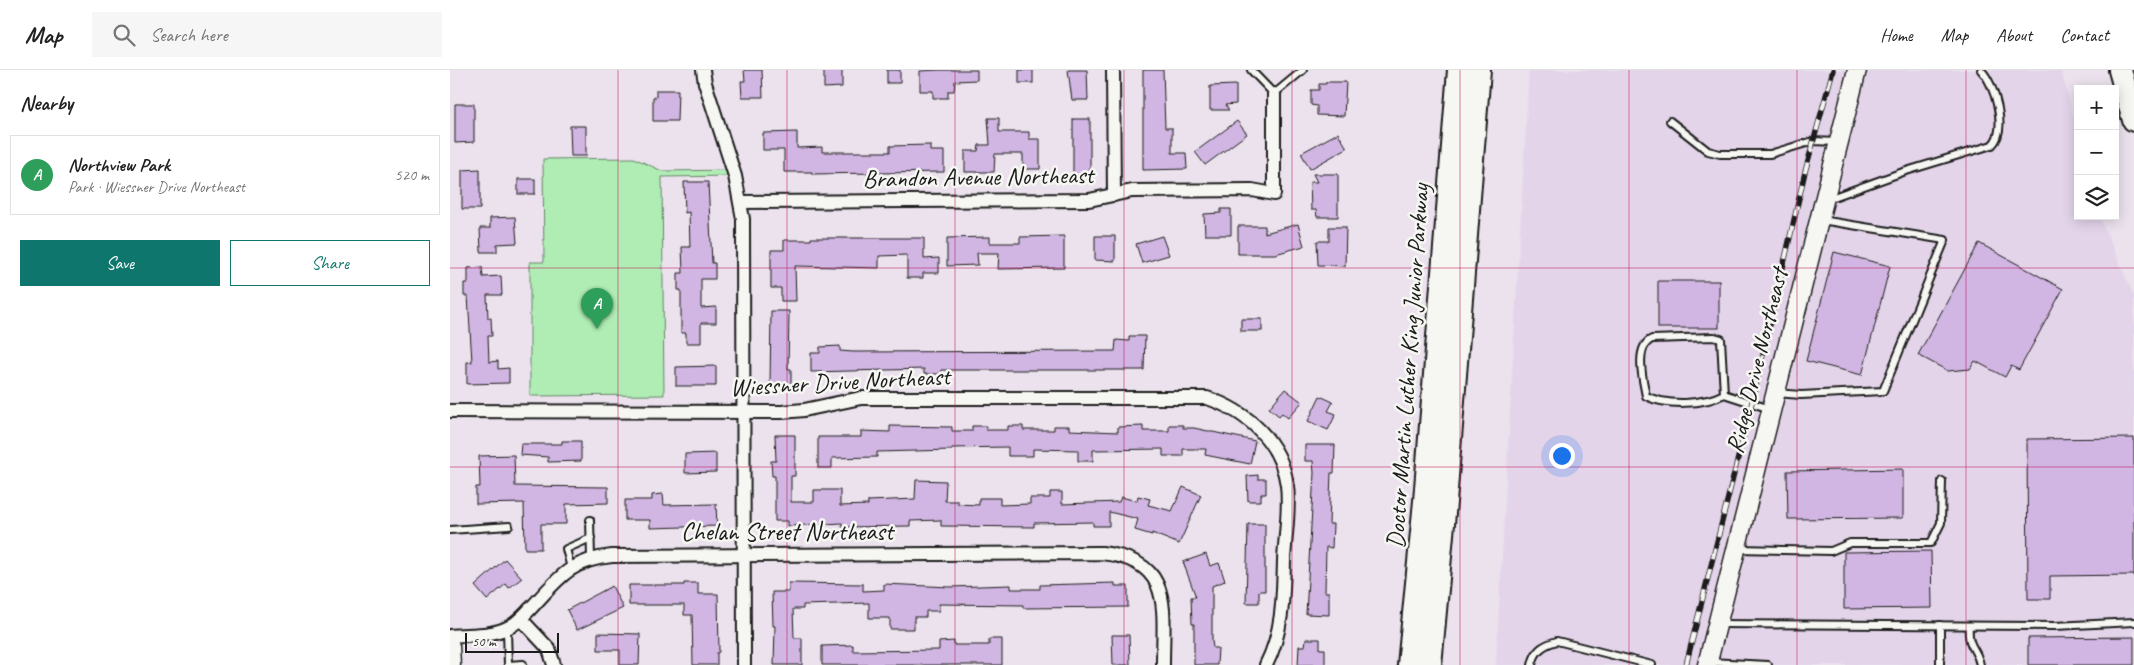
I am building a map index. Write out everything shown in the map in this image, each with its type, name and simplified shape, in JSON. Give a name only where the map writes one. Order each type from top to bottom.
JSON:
[{"type":"highway","name":"Doctor Martin Luther King Junior Parkway","points":[[1409,665],[1422,546],[1459,70]]},
{"type":"highway","name":"Doctor Martin Luther King Junior Parkway","points":[[1430,665],[1446,502],[1479,70]]},
{"type":"highway","points":[[2120,70],[2134,120]]},
{"type":"street","points":[[703,70],[705,83],[741,202],[744,665]]},
{"type":"street","points":[[1113,70],[1114,195]]},
{"type":"street","name":"Ridge Drive Northeast","points":[[1708,663],[1858,70]]},
{"type":"street","name":"Brandon Avenue Northeast","points":[[741,202],[1089,200],[1132,191],[1243,190],[1274,194],[1274,94]]},
{"type":"street","name":"Wiessner Drive Northeast","points":[[450,411],[742,412],[804,410],[860,398],[1194,397],[1207,398],[1224,403],[1255,424],[1276,453],[1287,484],[1288,499],[1282,610],[1275,642],[1266,665]]},
{"type":"street","name":"Chelan Street Northeast","points":[[450,636],[507,629],[521,619],[563,574],[591,558],[612,556],[1102,553],[1122,556],[1138,562],[1148,570],[1158,584],[1163,602],[1163,665]]},
{"type":"street","points":[[521,619],[549,649],[554,665]]},
{"type":"street","points":[[450,649],[451,665]]},
{"type":"lane","points":[[1251,70],[1274,94],[1303,70]]},
{"type":"lane","points":[[1824,200],[1903,172],[1992,146],[1999,135],[2000,123],[1987,76],[1981,70]]},
{"type":"lane","points":[[1670,121],[1708,151],[1720,154],[1770,154],[1813,142],[1839,142]]},
{"type":"lane","points":[[1724,394],[1721,339],[1714,337],[1652,339],[1647,341],[1643,348],[1642,362],[1646,396],[1657,401],[1708,401],[1724,394],[1773,401],[1800,395],[1883,392],[1945,240],[1820,220]]},
{"type":"lane","points":[[1736,549],[1831,550],[1850,543],[1931,543],[1941,523],[1942,481]]},
{"type":"lane","points":[[590,520],[591,558]]},
{"type":"lane","points":[[450,530],[509,526]]},
{"type":"lane","points":[[572,568],[566,549],[590,538]]},
{"type":"lane","points":[[1717,624],[2055,626],[2134,622]]},
{"type":"lane","points":[[1940,625],[1940,665]]},
{"type":"lane","points":[[1968,626],[1968,638],[1980,665]]},
{"type":"lane","points":[[507,629],[508,665],[523,664]]},
{"type":"lane","points":[[1532,665],[1538,650],[1545,644],[1557,641],[1652,665]]},
{"type":"lane","points":[[1708,663],[1768,665]]},
{"type":"shaded area","points":[[1529,70],[2061,70],[2074,119],[2074,220],[2101,220],[2134,296],[2134,665],[1496,665]]},
{"type":"green space","points":[[634,158],[662,171],[733,170],[735,176],[662,177],[664,395],[530,396],[530,262],[544,262],[543,159]]},
{"type":"building","points":[[744,70],[762,70],[763,97],[742,97],[741,81],[745,81]]},
{"type":"building","points":[[824,70],[842,70],[842,87],[824,88]]},
{"type":"building","points":[[887,70],[900,70],[900,83],[887,83]]},
{"type":"building","points":[[977,70],[977,80],[955,81],[954,91],[948,91],[948,98],[933,98],[933,91],[920,91],[920,71]]},
{"type":"building","points":[[1019,70],[1033,70],[1033,83],[1019,83]]},
{"type":"building","points":[[1068,70],[1087,70],[1088,100],[1072,100]]},
{"type":"building","points":[[1143,70],[1163,70],[1165,128],[1172,128],[1172,153],[1186,153],[1187,169],[1143,170]]},
{"type":"building","points":[[1326,82],[1346,82],[1344,116],[1317,115],[1317,106],[1311,105],[1311,90],[1319,90],[1319,84],[1326,84]]},
{"type":"building","points":[[1236,85],[1236,104],[1225,105],[1229,110],[1210,110],[1210,86]]},
{"type":"building","points":[[656,90],[678,90],[677,121],[653,121],[653,97],[656,97]]},
{"type":"building","points":[[455,104],[474,104],[474,142],[455,143]]},
{"type":"building","points":[[988,118],[999,118],[999,132],[1029,132],[1029,139],[1040,139],[1040,169],[1023,169],[1023,154],[995,154],[994,172],[965,172],[965,151],[978,151],[979,145],[990,145]]},
{"type":"building","points":[[1073,119],[1090,119],[1090,178],[1073,178]]},
{"type":"building","points":[[1237,121],[1247,134],[1205,165],[1195,152]]},
{"type":"building","points":[[570,126],[586,126],[586,156],[571,156]]},
{"type":"building","points":[[797,132],[797,148],[822,147],[822,152],[890,152],[890,146],[930,145],[930,151],[944,151],[944,172],[812,174],[812,172],[784,172],[784,150],[763,150],[763,133]]},
{"type":"building","points":[[1338,133],[1347,148],[1310,169],[1301,153]]},
{"type":"building","points":[[480,169],[480,209],[462,209],[462,170]]},
{"type":"building","points":[[1313,174],[1338,174],[1338,217],[1317,217],[1316,210],[1311,210],[1310,182],[1317,182]]},
{"type":"building","points":[[518,179],[535,179],[535,194],[518,194]]},
{"type":"building","points":[[684,182],[708,182],[712,263],[715,263],[715,279],[701,279],[701,308],[716,307],[716,323],[701,323],[701,343],[686,343],[686,333],[681,333],[681,290],[678,290],[678,273],[683,273],[682,247],[690,247],[689,212],[685,213]]},
{"type":"building","points":[[1221,209],[1231,209],[1231,235],[1205,235],[1204,214],[1221,213]]},
{"type":"building","points":[[515,217],[517,243],[497,244],[497,252],[481,252],[480,228],[490,228],[490,218]]},
{"type":"building","points":[[1298,224],[1304,246],[1275,254],[1238,254],[1238,226],[1265,226],[1265,233]]},
{"type":"building","points":[[1329,227],[1346,227],[1345,266],[1318,265],[1317,241],[1329,241]]},
{"type":"building","points":[[1064,236],[1064,268],[998,269],[999,253],[977,253],[978,265],[947,266],[947,238],[990,237],[990,243],[1020,243],[1020,237]]},
{"type":"building","points":[[1095,236],[1115,236],[1115,261],[1095,260]]},
{"type":"building","points":[[1162,236],[1169,255],[1142,263],[1136,244]]},
{"type":"building","points":[[811,238],[924,238],[924,259],[939,258],[939,273],[923,273],[923,278],[907,278],[907,255],[879,256],[879,268],[795,266],[796,301],[781,301],[781,288],[771,288],[771,250],[784,250],[784,240],[811,240]]},
{"type":"building","points":[[1979,243],[2063,289],[2019,370],[2011,366],[2005,377],[1975,361],[1970,369],[1948,371],[1918,355]]},
{"type":"building","points":[[1834,252],[1890,266],[1862,375],[1806,361]]},
{"type":"building","points":[[482,267],[483,277],[501,276],[502,295],[487,295],[488,318],[491,318],[492,336],[488,336],[489,362],[498,361],[498,369],[509,368],[509,383],[467,384],[467,362],[472,362],[468,296],[464,296],[464,283],[468,283],[468,268]]},
{"type":"building","points":[[1658,281],[1719,281],[1719,328],[1658,328]]},
{"type":"building","points":[[771,311],[789,311],[788,369],[791,369],[791,385],[770,386]]},
{"type":"building","points":[[1241,319],[1262,319],[1262,331],[1241,331]]},
{"type":"building","points":[[1129,336],[1145,336],[1144,370],[941,370],[941,374],[924,374],[924,369],[811,372],[811,353],[820,353],[820,347],[840,346],[840,351],[853,352],[1115,351],[1116,340],[1129,341]]},
{"type":"building","points":[[716,366],[716,386],[676,386],[676,367]]},
{"type":"building","points":[[1285,389],[1302,402],[1288,418],[1282,413],[1279,416],[1269,408]]},
{"type":"building","points":[[1320,396],[1333,402],[1328,411],[1336,414],[1328,430],[1308,421]]},
{"type":"building","points":[[1169,425],[1183,425],[1183,428],[1194,428],[1255,441],[1250,464],[1205,455],[1206,449],[1183,449],[1183,456],[1163,456],[1163,449],[1093,450],[1093,461],[1078,461],[1078,450],[1033,449],[1033,456],[1008,456],[1008,447],[877,452],[877,457],[832,458],[832,468],[818,468],[818,437],[861,437],[861,431],[890,432],[890,426],[952,427],[952,431],[972,431],[972,426],[986,426],[986,430],[1008,430],[1008,426],[1023,426],[1023,430],[1054,430],[1054,426],[1069,426],[1069,430],[1118,432],[1118,427],[1143,426],[1143,431],[1169,431]]},
{"type":"building","points":[[775,435],[795,435],[795,476],[791,476],[791,502],[814,502],[814,490],[840,490],[840,506],[868,505],[868,501],[915,499],[916,480],[946,481],[945,501],[958,501],[958,504],[979,505],[979,498],[1000,498],[1000,505],[1030,504],[1030,498],[1050,498],[1050,492],[1062,492],[1062,504],[1119,502],[1121,497],[1137,501],[1138,496],[1150,499],[1148,505],[1172,511],[1183,487],[1201,495],[1179,544],[1152,533],[1152,535],[1135,530],[1138,519],[1109,512],[1109,526],[1093,526],[1093,522],[1034,523],[1034,527],[941,526],[941,520],[910,521],[910,526],[842,527],[842,523],[788,526],[788,521],[775,521],[775,476],[772,476],[771,461],[776,461]]},
{"type":"building","points":[[2134,438],[2134,575],[2050,576],[2050,599],[2028,599],[2027,439]]},
{"type":"building","points":[[562,441],[581,441],[581,461],[548,462],[548,457],[520,455],[521,444],[562,444]]},
{"type":"building","points":[[1305,445],[1335,445],[1334,473],[1331,473],[1329,524],[1333,524],[1332,548],[1326,547],[1325,592],[1329,592],[1329,615],[1306,614],[1314,473],[1313,461],[1305,461]]},
{"type":"building","points":[[716,453],[716,472],[685,473],[685,454]]},
{"type":"building","points":[[514,455],[515,486],[608,487],[608,503],[566,504],[566,524],[541,524],[541,549],[525,549],[524,503],[476,504],[476,487],[480,487],[479,456]]},
{"type":"building","points":[[1903,469],[1903,518],[1788,519],[1787,471]]},
{"type":"building","points":[[1258,475],[1258,479],[1266,479],[1266,494],[1261,494],[1261,501],[1248,501],[1247,476]]},
{"type":"building","points":[[663,494],[664,505],[716,504],[717,526],[650,528],[650,520],[625,520],[625,500],[652,500],[652,495]]},
{"type":"building","points":[[1248,524],[1265,524],[1265,591],[1259,591],[1259,603],[1246,603]]},
{"type":"building","points":[[1931,551],[1932,608],[1844,609],[1844,552]]},
{"type":"building","points":[[1206,554],[1210,566],[1219,563],[1225,581],[1212,586],[1212,641],[1213,648],[1218,648],[1217,665],[1194,665],[1194,624],[1192,624],[1191,597],[1196,597],[1183,562]]},
{"type":"building","points":[[505,559],[522,578],[509,588],[506,584],[487,600],[475,586]]},
{"type":"building","points":[[684,583],[698,583],[698,594],[718,594],[719,652],[717,653],[717,665],[693,665],[692,615],[684,615],[684,605],[629,605],[629,585],[684,585]]},
{"type":"building","points":[[789,583],[863,584],[863,591],[884,590],[884,584],[950,587],[1011,585],[1011,589],[1040,589],[1040,585],[1115,583],[1115,586],[1128,586],[1128,607],[1023,608],[1023,605],[939,604],[939,611],[926,611],[926,617],[914,617],[914,629],[890,629],[890,618],[869,618],[869,603],[803,605],[803,609],[793,609],[794,638],[802,638],[802,665],[774,665],[775,626],[773,626],[772,592],[789,592]]},
{"type":"building","points":[[612,586],[623,608],[577,630],[567,610]]},
{"type":"building","points":[[598,633],[640,634],[639,665],[620,665],[620,650],[598,650]]},
{"type":"building","points":[[1112,635],[1129,635],[1130,665],[1113,665]]},
{"type":"building","points":[[2134,637],[2134,665],[2028,665],[2028,638]]},
{"type":"building","points":[[989,639],[1002,639],[1002,665],[822,665],[822,646],[853,645],[853,651],[939,650],[939,642],[954,641],[954,645],[989,645]]},
{"type":"building","points":[[1306,639],[1320,639],[1320,649],[1325,649],[1325,665],[1298,665],[1299,646],[1305,646]]},
{"type":"railway","points":[[1686,665],[1753,398],[1805,172],[1833,70]]},
{"type":"place","name":"Northview Park","points":[[597,329]]}]
